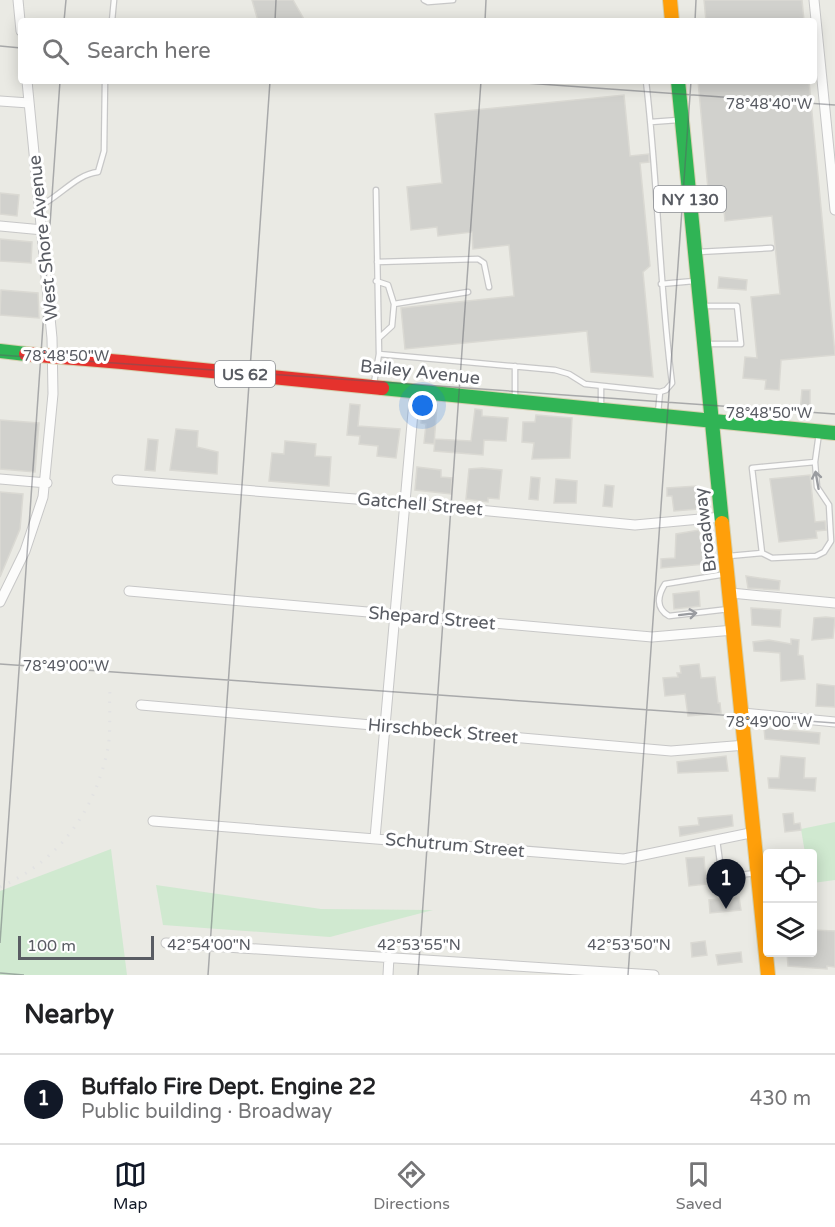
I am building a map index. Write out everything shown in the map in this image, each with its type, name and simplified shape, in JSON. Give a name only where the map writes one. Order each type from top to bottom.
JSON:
[{"type":"main road","points":[[670,0],[672,18]]},
{"type":"main road","name":"Broadway","points":[[678,84],[702,344],[727,556],[768,975]]},
{"type":"main road","name":"Bailey Avenue","points":[[0,351],[835,433]]},
{"type":"street","points":[[18,0],[20,18]]},
{"type":"street","points":[[814,0],[816,18]]},
{"type":"street","points":[[817,30],[835,210]]},
{"type":"street","name":"West Shore Avenue","points":[[0,602],[25,551],[47,483],[53,394],[52,338],[27,84]]},
{"type":"street","points":[[0,100],[29,104]]},
{"type":"street","points":[[0,226],[43,230]]},
{"type":"street","points":[[375,838],[415,390]]},
{"type":"street","points":[[0,479],[47,483]]},
{"type":"street","name":"Gatchell Street","points":[[117,480],[406,502],[635,525],[722,517]]},
{"type":"street","name":"Shepard Street","points":[[129,591],[652,637],[734,630]]},
{"type":"street","points":[[730,593],[835,603]]},
{"type":"street","name":"Hirschbeck Street","points":[[141,705],[671,751],[746,746]]},
{"type":"street","points":[[743,713],[835,722]]},
{"type":"street","name":"Schutrum Street","points":[[153,821],[624,859],[755,832]]},
{"type":"street","points":[[166,943],[654,975]]},
{"type":"street","points":[[388,975],[389,957]]},
{"type":"lane","points":[[112,18],[114,0]]},
{"type":"lane","points":[[424,0],[428,2],[453,0]]},
{"type":"lane","points":[[40,206],[57,197],[84,174],[98,172],[104,151],[105,84]]},
{"type":"lane","points":[[379,354],[560,370],[585,384],[660,392],[666,390],[672,383],[661,284],[655,157],[646,84]]},
{"type":"lane","points":[[651,122],[682,120]]},
{"type":"lane","points":[[373,386],[380,337],[376,280],[376,190]]},
{"type":"lane","points":[[695,252],[771,248]]},
{"type":"lane","points":[[377,262],[478,259],[484,263],[489,287]]},
{"type":"lane","points":[[376,280],[388,285],[394,304],[392,326],[380,337]]},
{"type":"lane","points":[[661,284],[697,281]]},
{"type":"lane","points":[[394,304],[468,292]]},
{"type":"lane","points":[[699,306],[737,306],[741,344],[702,344]]},
{"type":"lane","points":[[515,366],[515,400]]},
{"type":"lane","points":[[601,386],[601,409]]},
{"type":"lane","points":[[658,415],[660,392]]},
{"type":"lane","points":[[727,556],[762,553],[772,558],[816,556],[824,552],[831,541],[829,505],[817,487],[815,462],[819,432]]},
{"type":"lane","points":[[762,553],[752,468],[815,462]]},
{"type":"lane","points":[[728,574],[665,584],[659,602],[660,609],[669,616],[732,608]]},
{"type":"lane","points":[[717,840],[722,877],[759,873]]},
{"type":"green space","points":[[835,822],[835,880],[817,882],[817,849],[804,849],[801,829]]},
{"type":"green space","points":[[111,849],[127,975],[0,975],[0,891]]},
{"type":"green space","points":[[156,885],[321,909],[433,910],[330,937],[163,925]]},
{"type":"building","points":[[252,0],[293,0],[303,18],[257,18]]},
{"type":"building","points":[[704,0],[802,0],[804,18],[706,18]]},
{"type":"building","points":[[698,84],[809,84],[835,355],[781,360],[779,390],[765,389],[766,380],[743,378],[745,357],[757,358],[751,297],[780,294],[772,216],[725,221],[723,199],[709,200]]},
{"type":"building","points":[[624,95],[630,156],[649,154],[649,162],[640,163],[650,266],[643,272],[653,377],[591,372],[587,331],[405,349],[401,308],[514,296],[509,245],[473,249],[472,232],[438,236],[437,227],[411,230],[407,187],[442,183],[435,114]]},
{"type":"building","points":[[0,193],[19,195],[17,216],[0,214]]},
{"type":"building","points":[[0,239],[32,242],[31,263],[0,261]]},
{"type":"building","points":[[719,277],[747,280],[746,290],[718,288]]},
{"type":"building","points":[[1,290],[38,293],[39,318],[0,315]]},
{"type":"building","points":[[802,390],[810,390],[810,414],[800,413]]},
{"type":"building","points":[[350,404],[360,405],[358,426],[400,429],[396,458],[377,456],[378,446],[359,444],[360,436],[347,435]]},
{"type":"building","points":[[423,404],[437,405],[434,444],[424,443],[426,424],[421,423]]},
{"type":"building","points":[[475,409],[482,410],[482,416],[508,418],[506,441],[484,440],[483,455],[434,451],[435,439],[471,441]]},
{"type":"building","points":[[536,415],[572,418],[570,458],[532,459],[534,443],[522,442],[523,422],[535,422]]},
{"type":"building","points":[[0,420],[39,423],[35,472],[0,469]]},
{"type":"building","points":[[176,429],[198,431],[197,447],[218,452],[217,474],[170,470]]},
{"type":"building","points":[[148,439],[158,440],[155,471],[145,470]]},
{"type":"building","points":[[285,441],[316,444],[315,456],[331,457],[329,486],[269,481],[272,453],[284,454]]},
{"type":"building","points":[[417,467],[441,470],[441,477],[452,478],[451,494],[415,490]]},
{"type":"building","points":[[469,469],[502,470],[499,499],[488,498],[488,502],[466,499]]},
{"type":"building","points":[[810,475],[815,522],[825,521],[826,530],[816,531],[817,538],[779,542],[770,479]]},
{"type":"building","points":[[531,477],[540,478],[538,500],[529,499]]},
{"type":"building","points":[[556,479],[577,481],[576,503],[554,503]]},
{"type":"building","points":[[605,485],[614,486],[612,507],[603,506]]},
{"type":"building","points":[[697,486],[698,509],[674,511],[672,496],[667,496],[667,488]]},
{"type":"building","points":[[0,492],[23,494],[20,529],[0,577]]},
{"type":"building","points":[[699,530],[705,564],[661,568],[661,559],[675,558],[676,534]]},
{"type":"building","points":[[746,576],[780,581],[779,590],[748,588]]},
{"type":"building","points":[[699,591],[700,606],[674,609],[673,594]]},
{"type":"building","points":[[751,608],[781,610],[780,627],[752,625]]},
{"type":"building","points":[[814,618],[835,618],[833,638],[812,640]]},
{"type":"building","points":[[791,639],[799,640],[798,655],[803,656],[805,679],[781,681],[780,653],[754,651],[753,642],[769,640],[791,644]]},
{"type":"building","points":[[699,664],[701,678],[715,677],[721,713],[688,716],[685,694],[665,696],[663,678],[678,677],[677,673],[681,673],[680,666]]},
{"type":"building","points":[[817,684],[835,686],[835,707],[816,706]]},
{"type":"building","points":[[764,728],[820,733],[819,744],[765,739]]},
{"type":"building","points":[[726,756],[728,771],[678,773],[677,762]]},
{"type":"building","points":[[781,756],[805,758],[804,778],[816,778],[815,791],[769,788],[768,778],[779,778]]},
{"type":"building","points":[[793,813],[794,824],[800,823],[801,830],[785,832],[783,814]]},
{"type":"building","points":[[732,815],[733,826],[680,836],[679,827],[699,825],[698,818]]},
{"type":"building","points":[[704,857],[706,884],[689,886],[686,858]]},
{"type":"building","points":[[739,897],[741,910],[710,913],[709,900]]},
{"type":"building","points":[[817,930],[835,931],[835,967],[827,966],[827,969],[788,966],[787,957],[817,957]]},
{"type":"building","points":[[705,941],[707,955],[692,957],[691,943]]},
{"type":"building","points":[[741,952],[742,962],[718,965],[716,955]]},
{"type":"railway","points":[[0,887],[40,863],[72,831],[84,813],[102,771],[108,748],[110,688]]},
{"type":"traffic: fast","points":[[678,84],[722,523]]},
{"type":"traffic: fast","points":[[0,351],[26,354]]},
{"type":"traffic: fast","points":[[382,388],[835,433]]},
{"type":"traffic: slow","points":[[670,0],[672,18]]},
{"type":"traffic: slow","points":[[722,523],[768,975]]},
{"type":"traffic: jam","points":[[26,354],[122,362]]},
{"type":"traffic: jam","points":[[122,362],[382,388]]},
{"type":"place","name":"Buffalo Fire Dept. Engine 22","points":[[726,909]]}]
